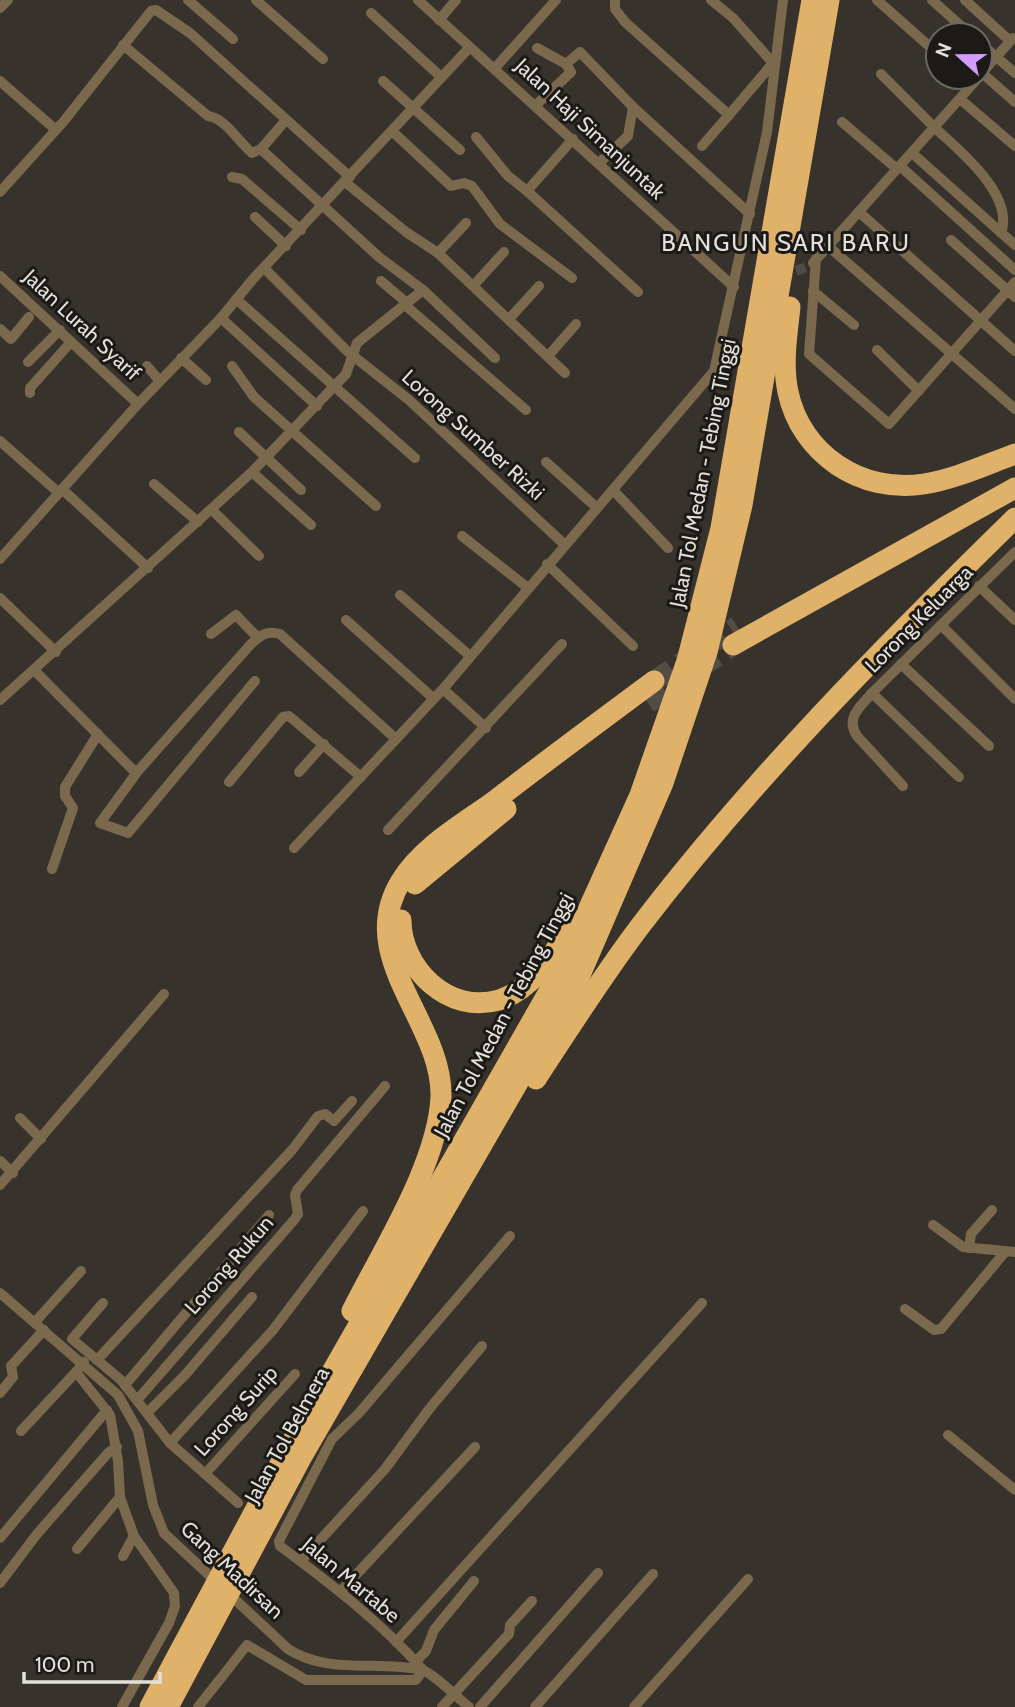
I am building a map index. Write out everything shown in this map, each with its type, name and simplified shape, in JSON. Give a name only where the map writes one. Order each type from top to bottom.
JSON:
[{"type":"highway","name":"Jalan Tol Medan - Tebing Tinggi","points":[[288,1450],[559,974],[640,795],[687,661],[721,528],[812,0]]},
{"type":"highway","name":"Jalan Tol Medan - Tebing Tinggi","points":[[456,1193],[580,975],[644,833],[689,710],[718,615],[742,505],[829,0]]},
{"type":"highway","points":[[799,186],[785,372],[793,410],[811,442],[836,465],[851,474],[893,485],[939,481],[1015,454]]},
{"type":"highway","points":[[1015,475],[735,636],[1015,488]]},
{"type":"highway","points":[[456,1193],[642,924],[772,770],[1015,518]]},
{"type":"highway","points":[[288,1450],[310,1393],[424,1166],[437,1124],[441,1096],[437,1061],[390,952],[388,924],[394,896],[410,869],[438,843],[654,681]]},
{"type":"highway","points":[[640,795],[566,934],[541,970],[528,983],[499,999],[469,1002],[432,985],[413,965],[403,944],[401,918],[405,903],[419,878],[606,731],[648,703]]},
{"type":"highway","name":"Jalan Tol Belmera","points":[[168,1707],[308,1446],[456,1193]]},
{"type":"highway","name":"Jalan Tol Belmera","points":[[150,1707],[288,1450]]},
{"type":"street","points":[[0,8],[8,0]]},
{"type":"street","points":[[188,0],[233,39]]},
{"type":"street","points":[[256,0],[323,59]]},
{"type":"street","name":"Jalan Haji Simanjuntak","points":[[418,0],[734,287]]},
{"type":"street","points":[[439,20],[456,0]]},
{"type":"street","points":[[495,68],[556,0]]},
{"type":"street","points":[[615,0],[615,9],[625,22],[729,115]]},
{"type":"street","points":[[713,0],[773,63]]},
{"type":"street","points":[[877,0],[924,42]]},
{"type":"street","points":[[932,0],[955,21]]},
{"type":"street","points":[[965,0],[1011,39],[996,57],[1015,73]]},
{"type":"street","points":[[294,848],[443,689],[714,371],[750,214],[770,103],[779,3]]},
{"type":"street","points":[[0,192],[57,130],[151,11],[160,10],[190,33],[406,232],[438,253],[474,285],[565,373]]},
{"type":"street","points":[[371,13],[440,76]]},
{"type":"street","points":[[123,45],[208,116],[220,118],[228,125],[231,135],[252,153],[261,149],[286,120]]},
{"type":"street","points":[[0,559],[61,491],[109,445],[159,380],[221,318],[264,268],[393,132],[440,76],[469,48]]},
{"type":"street","points":[[536,105],[571,72],[566,64],[537,48]]},
{"type":"street","points":[[566,64],[580,52],[633,107],[750,214]]},
{"type":"street","points":[[702,145],[773,63]]},
{"type":"street","points":[[881,74],[1009,198],[1008,221],[1001,233]]},
{"type":"street","points":[[0,80],[57,130]]},
{"type":"street","points":[[383,81],[460,150]]},
{"type":"street","points":[[752,89],[770,103]]},
{"type":"street","points":[[994,89],[1015,102]]},
{"type":"street","points":[[951,240],[1012,289],[979,321],[889,424],[809,354],[812,262],[966,91]]},
{"type":"street","points":[[960,99],[1015,146]]},
{"type":"street","points":[[598,163],[628,136],[633,107]]},
{"type":"street","points":[[842,122],[1015,270]]},
{"type":"street","points":[[393,132],[451,186],[464,183],[472,186],[500,223],[572,278]]},
{"type":"street","points":[[476,137],[508,176],[638,292]]},
{"type":"street","points":[[527,191],[573,139]]},
{"type":"street","points":[[261,149],[379,257],[423,290],[495,358]]},
{"type":"street","points":[[912,153],[1015,246]]},
{"type":"street","points":[[232,177],[242,179],[301,230]]},
{"type":"street","points":[[859,212],[1015,351]]},
{"type":"street","points":[[255,217],[286,246]]},
{"type":"street","points":[[438,253],[466,223]]},
{"type":"street","points":[[828,246],[1015,409]]},
{"type":"street","points":[[474,285],[504,252]]},
{"type":"street","name":"Lorong Sumber Rizki","points":[[264,268],[353,356],[409,400],[565,545]]},
{"type":"street","name":"Jalan Lurah Syarif","points":[[0,276],[138,404]]},
{"type":"street","points":[[381,281],[526,410]]},
{"type":"street","points":[[510,318],[539,286]]},
{"type":"street","points":[[734,287],[747,289]]},
{"type":"street","points":[[0,700],[252,472],[346,374],[357,343],[423,290]]},
{"type":"street","points":[[813,291],[854,326]]},
{"type":"street","points":[[236,299],[415,458]]},
{"type":"street","points":[[0,329],[11,339],[29,317]]},
{"type":"street","points":[[221,318],[268,358],[317,406]]},
{"type":"street","points":[[549,355],[576,324]]},
{"type":"street","points":[[28,362],[60,330]]},
{"type":"street","points":[[30,393],[30,388],[71,342]]},
{"type":"street","points":[[877,350],[919,391]]},
{"type":"street","points":[[181,358],[206,380]]},
{"type":"street","points":[[146,366],[159,380]]},
{"type":"street","points":[[232,366],[254,397],[376,506]]},
{"type":"street","points":[[239,432],[301,491]]},
{"type":"street","points":[[0,442],[61,491],[148,568]]},
{"type":"street","points":[[546,462],[597,508]]},
{"type":"street","points":[[252,472],[311,525]]},
{"type":"street","points":[[154,484],[198,522]]},
{"type":"street","points":[[613,490],[668,548]]},
{"type":"street","points":[[212,509],[260,556]]},
{"type":"street","points":[[462,536],[528,588]]},
{"type":"street","name":"Lorong Keluarga","points":[[903,786],[857,736],[852,727],[852,717],[872,693],[1015,552]]},
{"type":"street","points":[[547,564],[633,646]]},
{"type":"street","points":[[979,586],[1015,620]]},
{"type":"street","points":[[400,594],[470,656]]},
{"type":"street","points":[[0,597],[56,652]]},
{"type":"street","points":[[211,634],[236,615],[258,638]]},
{"type":"street","points":[[346,620],[433,698]]},
{"type":"street","points":[[941,625],[1015,698]]},
{"type":"street","points":[[255,681],[128,833],[100,823],[138,771],[258,638],[271,631],[280,634],[396,739]]},
{"type":"street","points":[[388,830],[562,644]]},
{"type":"street","points":[[901,664],[989,746]]},
{"type":"street","points":[[35,671],[132,769],[138,771]]},
{"type":"street","points":[[443,689],[486,727]]},
{"type":"street","points":[[872,693],[959,777]]},
{"type":"street","points":[[229,782],[283,717],[295,719],[361,777]]},
{"type":"street","points":[[52,869],[73,808],[65,796],[65,787],[98,734]]},
{"type":"street","points":[[299,772],[324,744]]},
{"type":"street","points":[[0,1185],[164,994]]},
{"type":"street","name":"Lorong Rukun","points":[[138,1399],[295,1220],[298,1214],[295,1195],[297,1190],[385,1086]]},
{"type":"street","points":[[97,1360],[292,1150],[318,1116],[325,1114],[334,1121],[352,1101]]},
{"type":"street","points":[[20,1118],[41,1139]]},
{"type":"street","points":[[0,1161],[13,1173]]},
{"type":"street","points":[[970,1248],[971,1234],[992,1210]]},
{"type":"street","points":[[170,1443],[274,1330],[363,1211]]},
{"type":"street","points":[[125,1385],[269,1214]]},
{"type":"street","points":[[933,1225],[958,1244],[970,1248],[1010,1252]]},
{"type":"street","name":"Jalan Martabe","points":[[419,1666],[340,1592],[280,1546],[280,1538],[332,1439],[366,1405],[510,1236]]},
{"type":"street","points":[[905,1309],[934,1330],[941,1329],[1010,1252]]},
{"type":"street","points":[[34,1322],[81,1271]]},
{"type":"street","name":"Gang Madirsan","points":[[1,1295],[44,1330],[68,1343],[118,1395],[138,1431],[159,1523],[164,1533],[288,1649],[310,1661],[419,1666]]},
{"type":"street","points":[[148,1412],[185,1375],[252,1297]]},
{"type":"street","points":[[103,1303],[68,1343],[97,1360],[125,1385],[170,1443],[238,1503]]},
{"type":"street","points":[[396,1642],[702,1303]]},
{"type":"street","points":[[0,1393],[13,1377],[11,1366],[44,1330]]},
{"type":"street","points":[[301,1561],[384,1469],[482,1346]]},
{"type":"street","points":[[21,1431],[84,1362]]},
{"type":"street","points":[[76,1372],[107,1410],[117,1447],[120,1497],[135,1536],[174,1593],[175,1606],[169,1623],[122,1707]]},
{"type":"street","name":"Lorong Surip","points":[[205,1474],[295,1374]]},
{"type":"street","points":[[0,1538],[107,1410]]},
{"type":"street","points":[[948,1436],[1015,1490]]},
{"type":"street","points":[[0,1583],[37,1534],[108,1453],[117,1447]]},
{"type":"street","points":[[340,1592],[475,1447]]},
{"type":"street","points":[[77,1549],[120,1497]]},
{"type":"street","points":[[124,1556],[135,1536]]},
{"type":"street","points":[[480,1707],[598,1573]]},
{"type":"street","points":[[535,1707],[653,1574]]},
{"type":"street","points":[[634,1707],[748,1579]]},
{"type":"street","points":[[198,1706],[247,1645],[306,1680],[416,1680],[434,1630],[474,1581]]},
{"type":"street","points":[[442,1707],[509,1634],[510,1625],[532,1601]]},
{"type":"street","points":[[419,1666],[469,1707]]},
{"type":"tunnel","points":[[782,276],[809,266]]},
{"type":"tunnel","points":[[654,681],[737,626]]},
{"type":"tunnel","points":[[648,703],[733,645]]},
{"type":"district","name":"BANGUN SARI BARU","points":[[786,243]]}]
